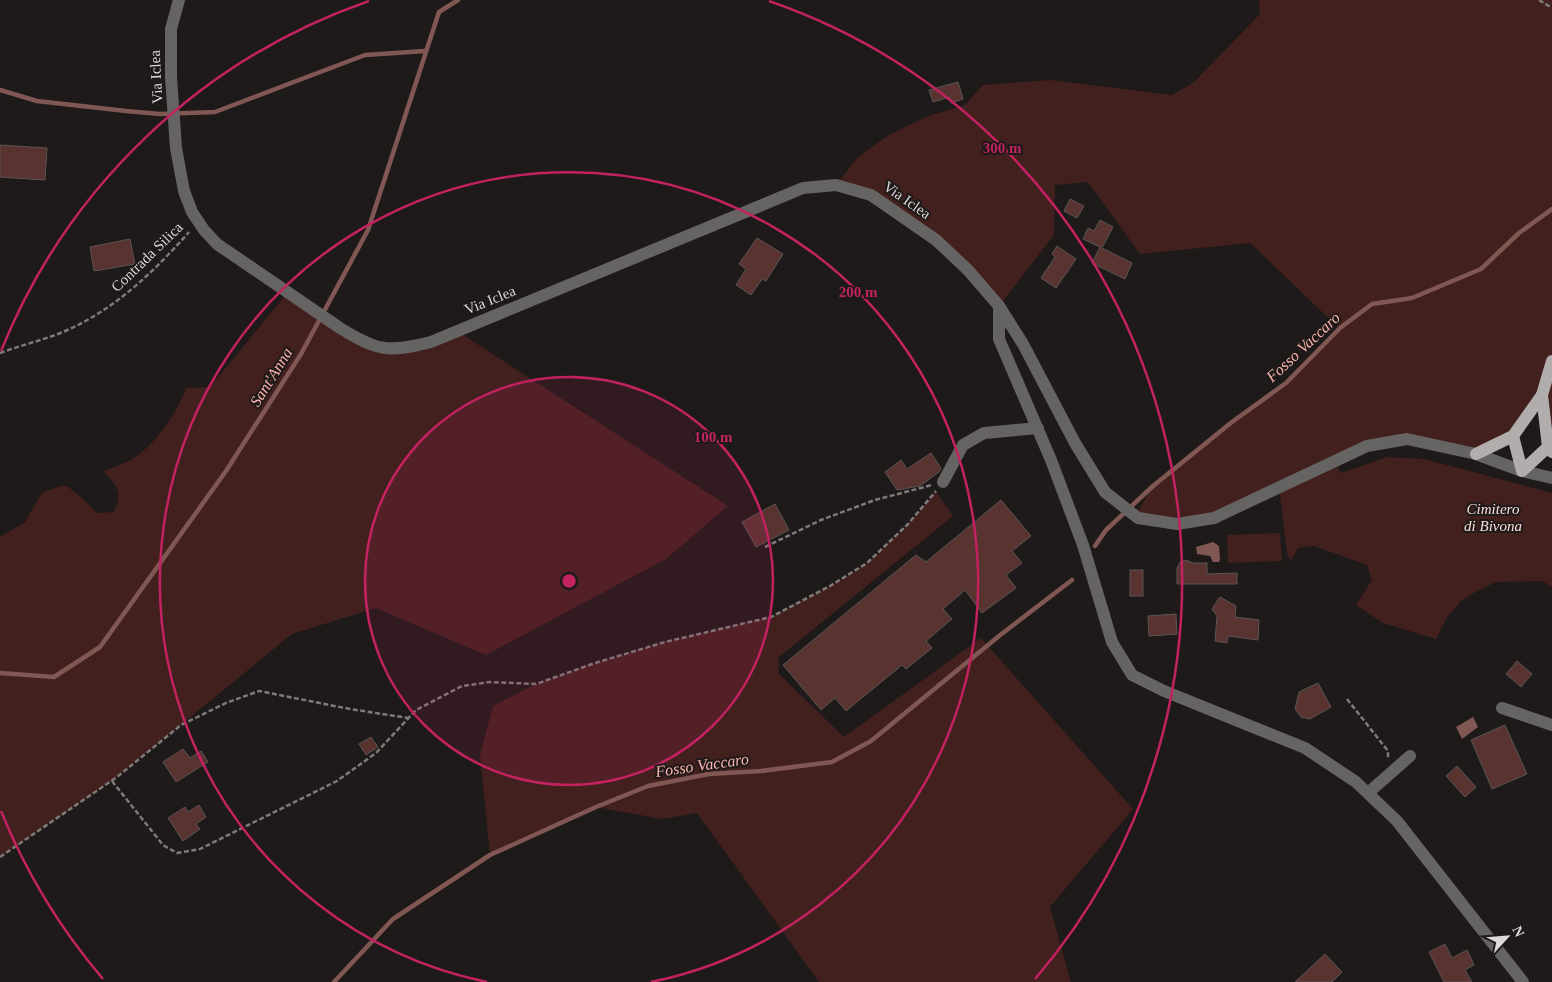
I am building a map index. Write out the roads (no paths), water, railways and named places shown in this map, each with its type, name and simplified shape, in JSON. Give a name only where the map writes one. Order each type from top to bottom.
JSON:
[{"type":"main road","points":[[1476,454],[1513,436],[1542,395],[1552,360]]},
{"type":"main road","points":[[1513,436],[1522,471],[1550,449],[1542,395]]},
{"type":"street","name":"Via Iclea","points":[[179,0],[171,29],[171,83],[176,148],[184,191],[192,212],[204,230],[217,244],[308,308],[360,341],[384,349],[408,348],[431,342],[804,188],[836,185],[871,195],[936,240],[968,270],[999,306],[1023,344],[1075,443],[1105,492],[1138,518],[1177,524],[1214,518],[1367,446],[1408,439],[1476,454]]},
{"type":"street","points":[[999,306],[999,339],[1038,428],[1083,545],[1112,642],[1132,675],[1172,695],[1305,748],[1356,782],[1397,821],[1522,982]]},
{"type":"street","points":[[944,482],[963,445],[984,433],[1038,428]]},
{"type":"street","points":[[1476,454],[1522,471],[1552,478]]},
{"type":"street","points":[[1502,708],[1552,725]]},
{"type":"street","points":[[1368,793],[1410,756]]},
{"type":"waterway","name":"Sant'Anna","points":[[0,673],[54,677],[100,647],[226,471],[301,354],[368,230],[439,12],[458,0]]},
{"type":"waterway","points":[[0,90],[37,101],[126,111],[160,114],[215,112],[365,55],[425,51]]},
{"type":"waterway","name":"Fosso Vaccaro","points":[[1095,546],[1106,530],[1153,486],[1232,422],[1286,383],[1340,328],[1372,304],[1412,298],[1481,269],[1519,233],[1552,209]]},
{"type":"waterway","name":"Fosso Vaccaro","points":[[334,982],[393,919],[490,855],[596,807],[648,786],[709,774],[761,771],[832,762],[871,741],[999,636],[1072,580]]},
{"type":"park label","name":"Cimitero di Bivona","points":[[1493,518]]}]
